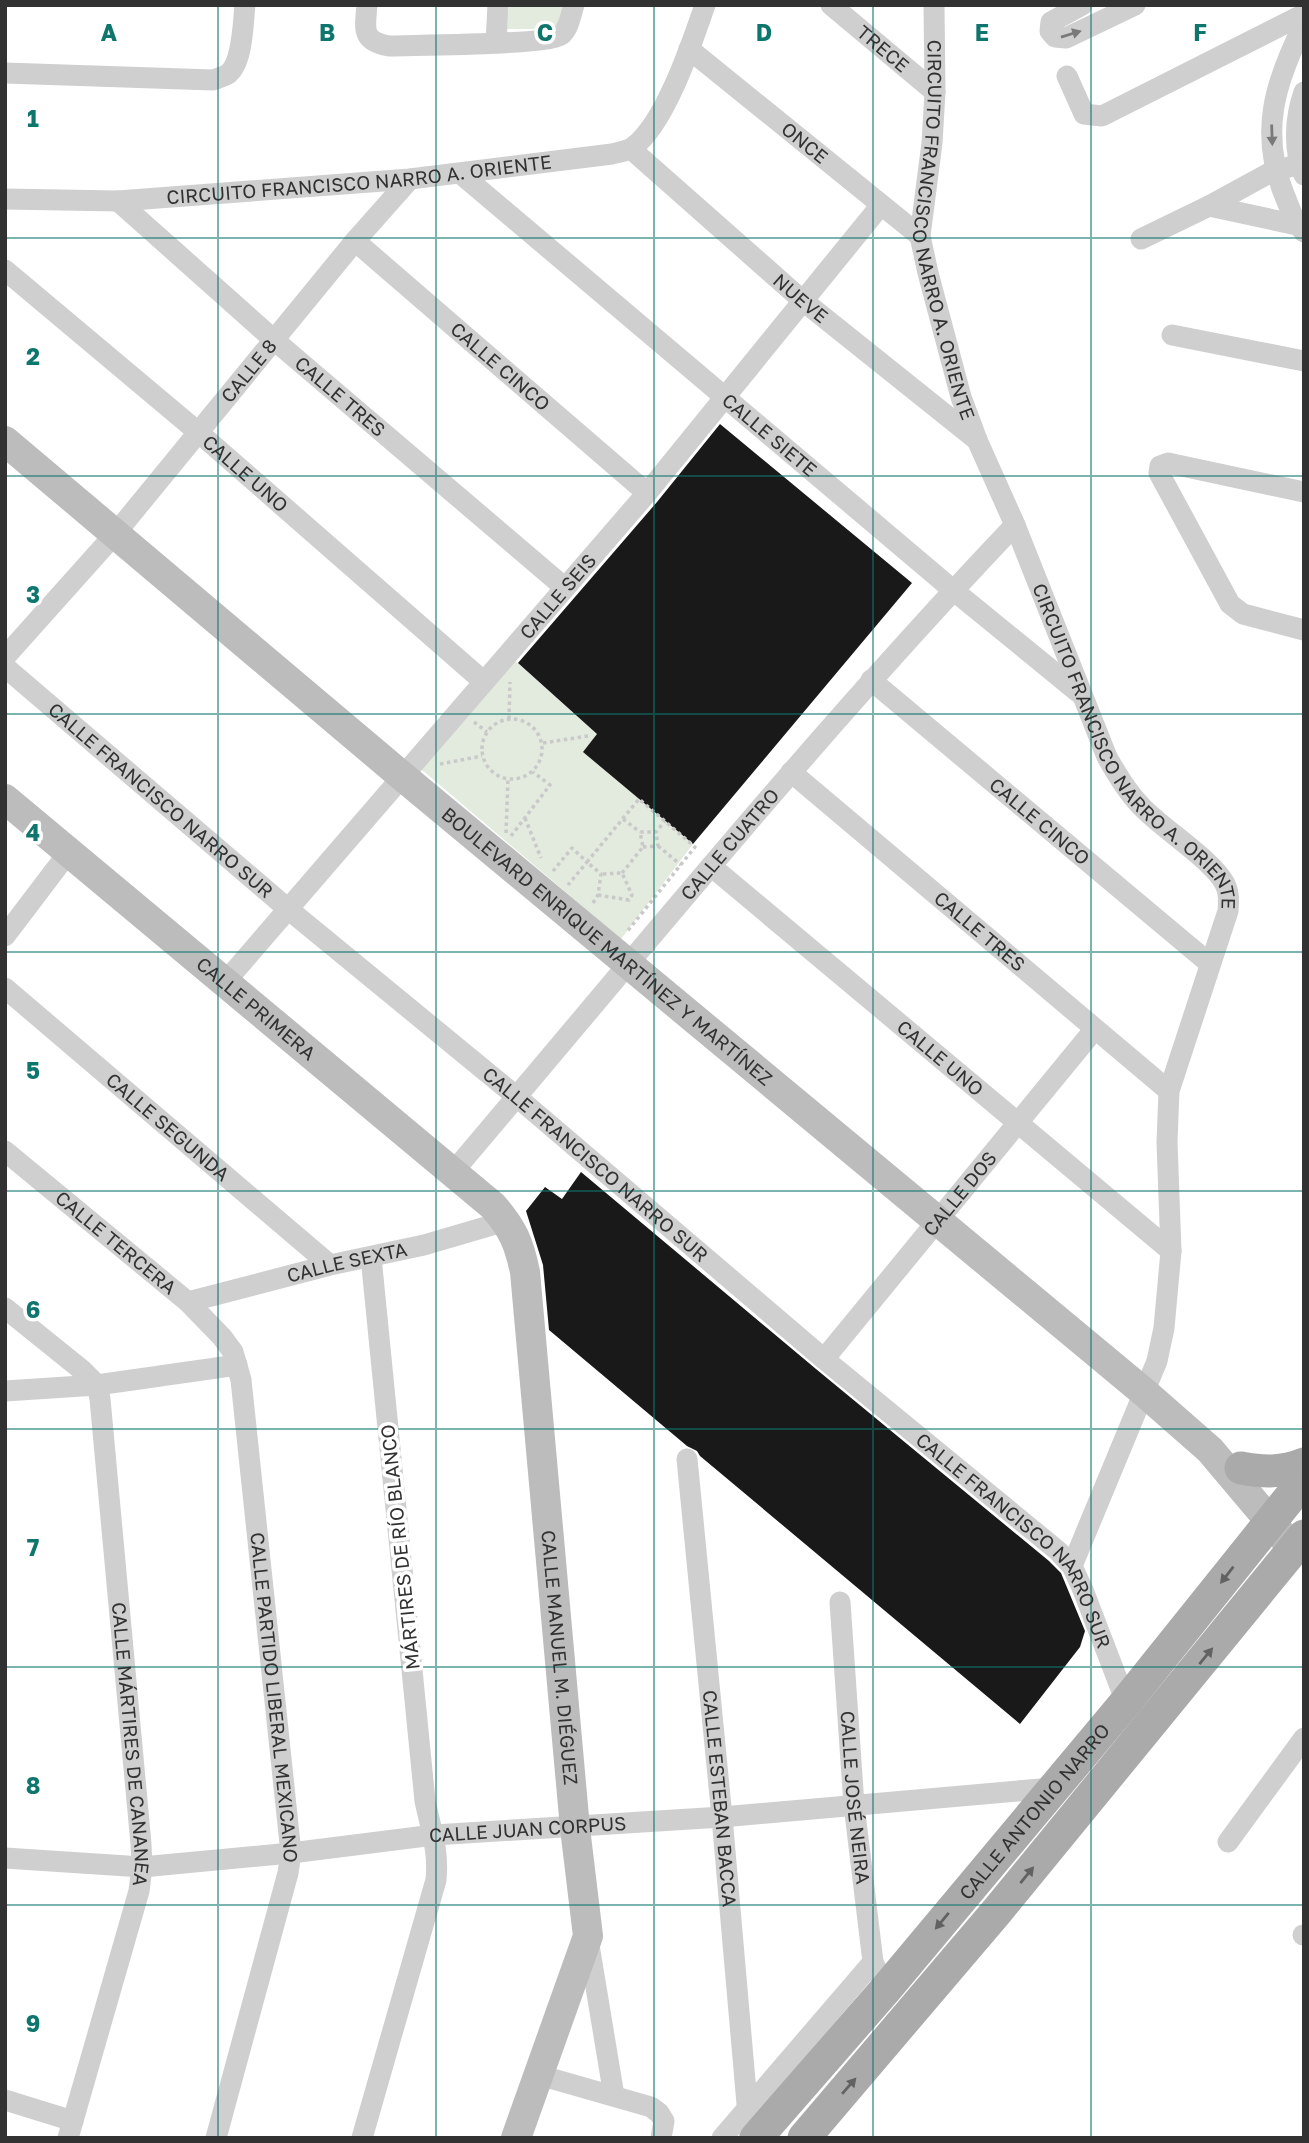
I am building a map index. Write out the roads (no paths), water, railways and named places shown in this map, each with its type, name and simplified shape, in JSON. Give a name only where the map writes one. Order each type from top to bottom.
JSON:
[{"type":"main road","points":[[1241,1468],[1279,1472],[1304,1464]]},
{"type":"main road","name":"CALLE ANTONIO NARRO","points":[[752,2123],[880,1976],[1052,1788],[1292,1502]]},
{"type":"main road","name":"CALLE ANTONIO NARRO","points":[[804,2138],[1007,1900],[1300,1548]]},
{"type":"street","points":[[5,73],[213,80],[229,73],[236,62],[245,5]]},
{"type":"street","points":[[496,43],[498,5]]},
{"type":"street","points":[[366,16],[368,37],[375,44],[388,46],[496,43],[560,36],[574,5]]},
{"type":"street","points":[[631,149],[645,136],[658,117],[689,49],[705,5]]},
{"type":"street","name":"TRECE","points":[[831,5],[935,92]]},
{"type":"street","name":"CIRCUITO FRANCISCO NARRO A. ORIENTE","points":[[934,5],[935,92],[932,143],[920,236],[961,397],[1107,757],[1123,785],[1142,808],[1215,871],[1225,884],[1229,899],[1228,911],[1169,1091],[1167,1142],[1171,1251],[1164,1328],[1157,1360],[1072,1566]]},
{"type":"street","points":[[1082,5],[1051,22],[1050,31],[1055,37],[1066,37],[1135,5]]},
{"type":"street","points":[[1067,76],[1084,114],[1102,116],[1304,14]]},
{"type":"street","points":[[1301,227],[1275,170],[1271,132],[1274,100],[1283,69],[1304,24]]},
{"type":"street","name":"ONCE","points":[[689,49],[920,236]]},
{"type":"street","points":[[1141,240],[1275,170],[1301,169],[1296,128],[1303,99],[1274,100]]},
{"type":"street","name":"CIRCUITO FRANCISCO NARRO A. ORIENTE","points":[[5,199],[118,201],[410,179],[612,154],[631,149]]},
{"type":"street","name":"NUEVE","points":[[631,149],[802,300],[977,440]]},
{"type":"street","name":"CALLE SIETE","points":[[461,174],[953,590],[1081,694]]},
{"type":"street","name":"CALLE 8","points":[[5,657],[115,534],[355,241],[410,179]]},
{"type":"street","name":"CALLE TRES","points":[[118,201],[274,339],[564,587]]},
{"type":"street","name":"CALLE SEIS","points":[[226,981],[482,681],[647,493],[881,205]]},
{"type":"street","points":[[1209,206],[1301,227]]},
{"type":"street","name":"CALLE CINCO","points":[[355,241],[647,493]]},
{"type":"street","name":"CALLE UNO","points":[[5,270],[198,432],[482,681]]},
{"type":"street","points":[[1172,335],[1304,360]]},
{"type":"street","name":"BOULEVARD ENRIQUE MARTÍNEZ Y MARTÍNEZ","points":[[5,441],[402,776],[624,951],[936,1220],[1210,1450],[1292,1502]]},
{"type":"street","points":[[1304,492],[1168,463],[1160,466],[1159,473],[1230,604],[1243,614],[1304,630]]},
{"type":"street","name":"CALLE CUATRO","points":[[453,1172],[517,1097],[624,951],[711,866],[871,680],[1015,525]]},
{"type":"street","name":"CALLE FRANCISCO NARRO SUR","points":[[5,667],[288,909],[517,1097],[824,1359],[1058,1551],[1072,1566],[1125,1702]]},
{"type":"street","name":"CALLE CINCO","points":[[871,680],[1209,963]]},
{"type":"street","name":"CALLE TRES","points":[[791,772],[1169,1091]]},
{"type":"street","name":"CALLE PRIMERA","points":[[5,799],[453,1172],[493,1206],[506,1221]]},
{"type":"street","points":[[5,936],[68,853]]},
{"type":"street","name":"CALLE UNO","points":[[711,866],[1171,1251]]},
{"type":"street","name":"CALLE SEGUNDA","points":[[5,988],[330,1265]]},
{"type":"street","name":"CALLE DOS","points":[[824,1359],[1094,1030]]},
{"type":"street","name":"CALLE TERCERA","points":[[5,1151],[188,1302],[222,1337]]},
{"type":"street","name":"CALLE SEXTA","points":[[188,1302],[330,1265],[424,1245],[506,1221]]},
{"type":"street","name":"CALLE MANUEL M. DIÉGUEZ","points":[[506,1221],[520,1249],[525,1272],[575,1828],[588,1936],[614,2096]]},
{"type":"street","name":"MÁRTIRES DE RÍO BLANCO","points":[[362,2138],[436,1880],[438,1862],[425,1801],[371,1257]]},
{"type":"street","points":[[5,1308],[82,1370],[96,1385]]},
{"type":"street","name":"CALLE PARTIDO LIBERAL MEXICANO","points":[[216,2138],[288,1873],[291,1853],[241,1380],[233,1352],[222,1337]]},
{"type":"street","points":[[5,1391],[96,1385],[237,1365]]},
{"type":"street","name":"CALLE MÁRTIRES DE CANANEA","points":[[71,2129],[139,1891],[142,1867],[100,1399],[96,1385]]},
{"type":"street","name":"BOULEVARD ENRIQUE MARTÍNEZ Y MARTÍNEZ","points":[[1210,1450],[1292,1502],[1300,1548]]},
{"type":"street","name":"CALLE ESTEBAN BACCA","points":[[687,1459],[752,2123],[750,2138]]},
{"type":"street","name":"CALLE JOSÉ NEIRA","points":[[840,1602],[854,1805],[880,1976]]},
{"type":"street","points":[[1228,1842],[1304,1738]]},
{"type":"street","name":"CALLE JUAN CORPUS","points":[[5,1858],[142,1867],[291,1853],[434,1835],[722,1817],[1052,1788]]},
{"type":"street","points":[[516,2138],[588,1936]]},
{"type":"street","points":[[539,2075],[651,2107],[664,2121],[661,2138]]},
{"type":"street","points":[[5,2100],[71,2129]]},
{"type":"street","points":[[722,2138],[752,2123]]}]
